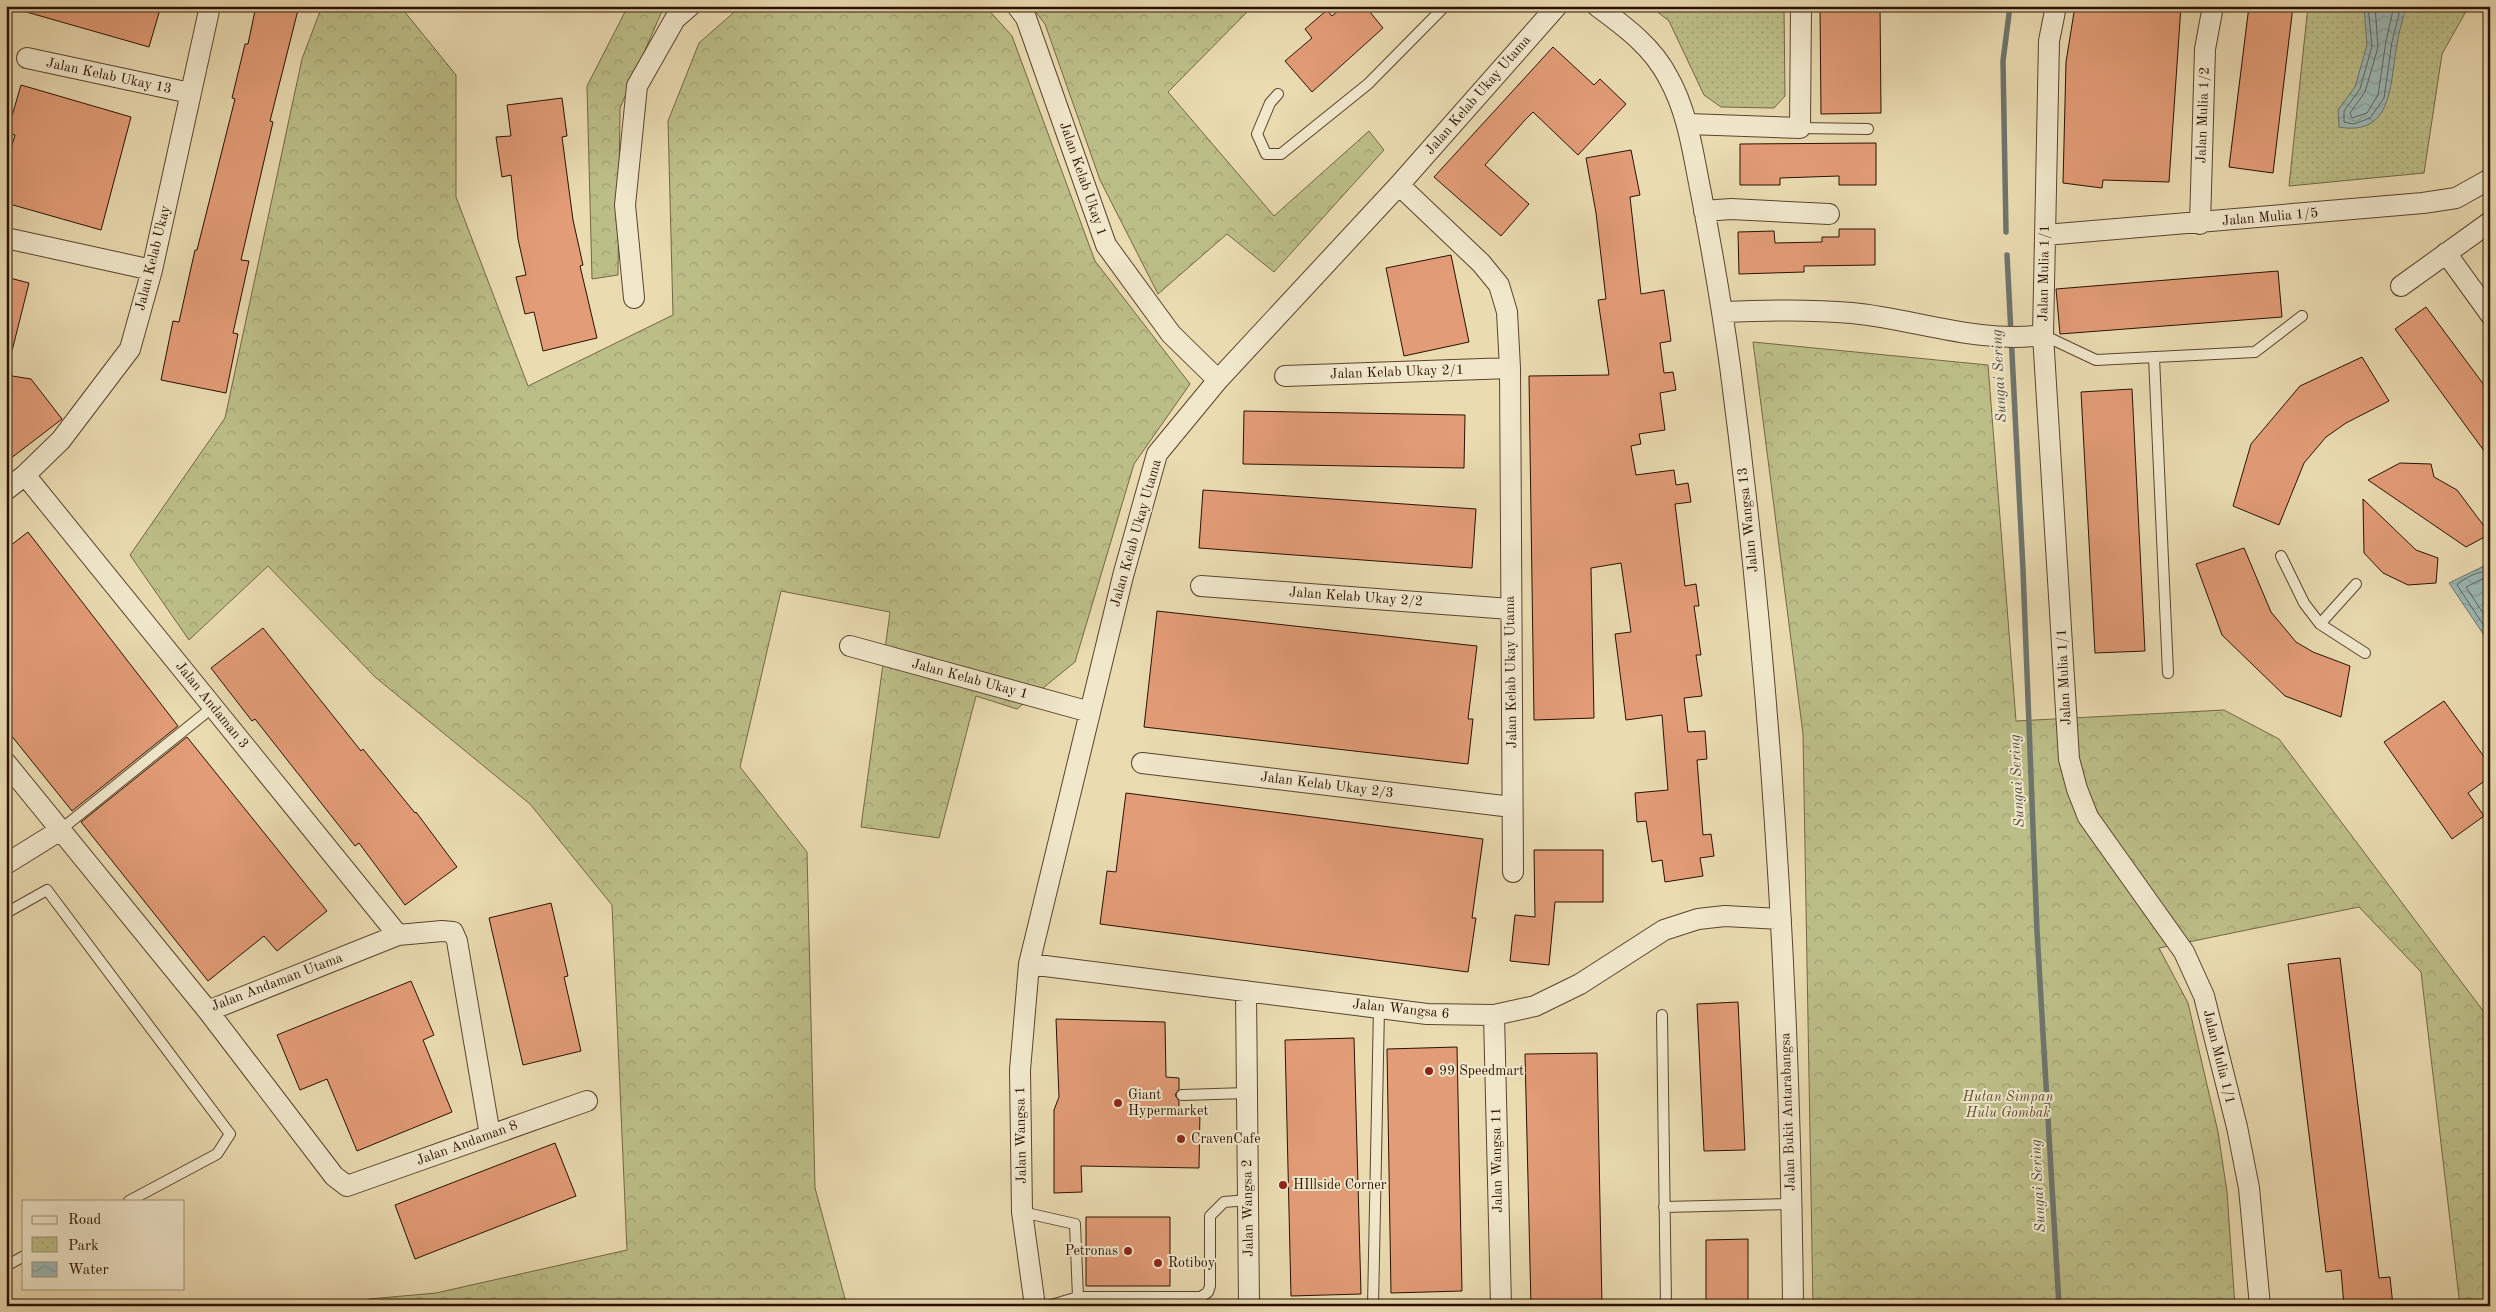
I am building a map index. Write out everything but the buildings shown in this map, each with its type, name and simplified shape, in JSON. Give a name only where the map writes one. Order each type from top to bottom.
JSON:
[{"type":"street","name":"Jalan Kelab Ukay","points":[[6,490],[25,475],[61,440],[130,349],[152,270],[210,6]]},
{"type":"street","points":[[634,298],[625,205],[637,86],[675,19],[690,6]]},
{"type":"street","name":"Jalan Kelab Ukay 1","points":[[1017,6],[1026,18],[1106,245],[1171,334],[1218,380]]},
{"type":"street","name":"Jalan Kelab Ukay Utama","points":[[1029,964],[1123,576],[1158,454],[1218,380],[1399,185],[1557,6]]},
{"type":"street","name":"Jalan Wangsa 13","points":[[1597,6],[1637,35],[1668,76],[1688,124],[1723,312],[1748,506],[1781,919]]},
{"type":"street","points":[[1688,124],[1800,128],[1801,6]]},
{"type":"street","name":"Jalan Mulia 1/1","points":[[2056,6],[2049,41],[2045,235],[2034,336],[2069,759],[2077,789],[2088,817],[2184,952],[2204,996],[2237,1127],[2249,1188],[2260,1306]]},
{"type":"street","name":"Jalan Mulia 1/2","points":[[2200,224],[2205,49],[2213,6]]},
{"type":"street","name":"Jalan Kelab Ukay 13","points":[[27,58],[190,93]]},
{"type":"street","name":"Jalan Mulia 1/5","points":[[2045,235],[2200,224],[2423,203],[2456,198],[2490,179]]},
{"type":"street","name":"Jalan Kelab Ukay Utama","points":[[1399,185],[1481,263],[1498,284],[1507,312],[1510,368],[1513,872]]},
{"type":"street","points":[[1704,211],[1730,209],[1829,214]]},
{"type":"street","points":[[2401,286],[2490,222]]},
{"type":"street","points":[[6,238],[152,270]]},
{"type":"street","points":[[2446,253],[2490,314]]},
{"type":"street","points":[[1723,312],[1781,309],[1852,313],[1981,335],[2034,336]]},
{"type":"street","name":"Jalan Kelab Ukay 2/1","points":[[1285,376],[1510,368]]},
{"type":"street","name":"Jalan Andaman 3","points":[[25,475],[398,936]]},
{"type":"street","name":"Jalan Kelab Ukay 2/2","points":[[1201,586],[1510,609]]},
{"type":"street","name":"Jalan Kelab Ukay 1","points":[[850,646],[1090,712]]},
{"type":"street","name":"Jalan Kelab Ukay 2/3","points":[[1142,763],[1512,807]]},
{"type":"street","name":"Jalan Andaman Utama","points":[[6,764],[208,1011],[398,936],[442,931],[453,932],[458,941],[490,1135]]},
{"type":"street","points":[[6,864],[59,831]]},
{"type":"street","name":"Jalan Wangsa 6","points":[[1029,964],[1427,1014],[1494,1015],[1534,1006],[1580,984],[1664,930],[1698,919],[1725,916],[1781,919]]},
{"type":"street","name":"Jalan Bukit Antarabangsa","points":[[1781,919],[1792,1204],[1793,1306]]},
{"type":"street","name":"Jalan Wangsa 1","points":[[1029,964],[1020,1070],[1022,1212],[1028,1270],[1035,1306]]},
{"type":"street","name":"Jalan Wangsa 2","points":[[1246,991],[1249,1306]]},
{"type":"street","name":"Jalan Andaman 8","points":[[208,1011],[334,1176],[348,1186],[587,1101]]},
{"type":"street","name":"Jalan Wangsa 11","points":[[1494,1015],[1501,1306]]},
{"type":"lane","points":[[1278,94],[1270,103],[1257,134],[1266,154],[1282,154],[1368,84],[1445,6]]},
{"type":"lane","points":[[1800,128],[1868,129]]},
{"type":"lane","points":[[2034,336],[2096,360],[2255,352],[2302,316]]},
{"type":"lane","points":[[2154,357],[2168,673]]},
{"type":"lane","points":[[2281,556],[2304,604],[2320,624],[2365,653]]},
{"type":"lane","points":[[2320,624],[2356,584]]},
{"type":"lane","points":[[59,831],[213,707]]},
{"type":"lane","points":[[6,913],[47,890],[230,1134],[217,1154],[131,1200]]},
{"type":"lane","points":[[1373,1306],[1379,1008]]},
{"type":"lane","points":[[1662,1015],[1666,1306]]},
{"type":"lane","points":[[1182,1095],[1247,1093]]},
{"type":"lane","points":[[1048,1306],[1078,1298],[1201,1297],[1208,1292],[1210,1286],[1210,1216],[1224,1202],[1248,1200]]},
{"type":"lane","points":[[1664,1207],[1792,1204]]},
{"type":"lane","points":[[1022,1212],[1075,1224],[1078,1298]]},
{"type":"lane","points":[[6,1266],[22,1257]]},
{"type":"green space","points":[[322,6],[400,6],[456,75],[456,197],[528,386],[673,315],[668,121],[699,43],[741,6],[985,6],[1012,36],[1095,261],[1190,384],[1134,464],[1075,662],[1017,709],[976,696],[939,838],[861,827],[890,612],[781,591],[740,767],[807,852],[815,1188],[847,1306],[369,1306],[369,1299],[436,1293],[627,1250],[612,905],[530,804],[375,677],[268,566],[189,640],[130,555],[225,418],[302,59]]},
{"type":"green space","points":[[628,6],[669,6],[662,11],[620,108],[618,275],[592,279],[587,86]]},
{"type":"green space","points":[[1031,6],[1253,6],[1168,92],[1274,216],[1369,131],[1384,150],[1274,272],[1227,234],[1158,294],[1100,180],[1045,24]]},
{"type":"green space","points":[[1650,6],[1784,6],[1785,96],[1774,108],[1721,107],[1704,95],[1669,21]]},
{"type":"green space","points":[[2308,6],[2469,6],[2442,54],[2424,173],[2289,186]]},
{"type":"green space","name":"Hutan Simpan Hulu Gombak","points":[[1753,342],[1988,365],[2016,721],[2224,710],[2279,739],[2490,1020],[2490,1306],[2460,1306],[2421,972],[2359,907],[2159,948],[2188,1003],[2218,1132],[2227,1192],[2235,1306],[1813,1306],[1803,734]]},
{"type":"water","points":[[2364,6],[2406,6],[2398,39],[2390,89],[2380,115],[2370,123],[2357,128],[2339,127],[2338,110],[2355,87],[2367,45]]},
{"type":"water","points":[[2486,565],[2490,570],[2490,644],[2449,583]]},
{"type":"waterway","name":"Sungai Sering","points":[[2006,232],[2003,61],[2010,6]]},
{"type":"waterway","name":"Sungai Sering","points":[[2007,255],[2023,570],[2037,931],[2059,1306]]},
{"type":"place","name":"99 Speedmart","points":[[1429,1071]]},
{"type":"place","name":"Giant Hypermarket","points":[[1118,1103]]},
{"type":"place","name":"CravenCafe","points":[[1181,1139]]},
{"type":"place","name":"HIllside Corner","points":[[1283,1185]]},
{"type":"place","name":"Petronas","points":[[1128,1251]]},
{"type":"place","name":"Rotiboy","points":[[1158,1263]]}]
